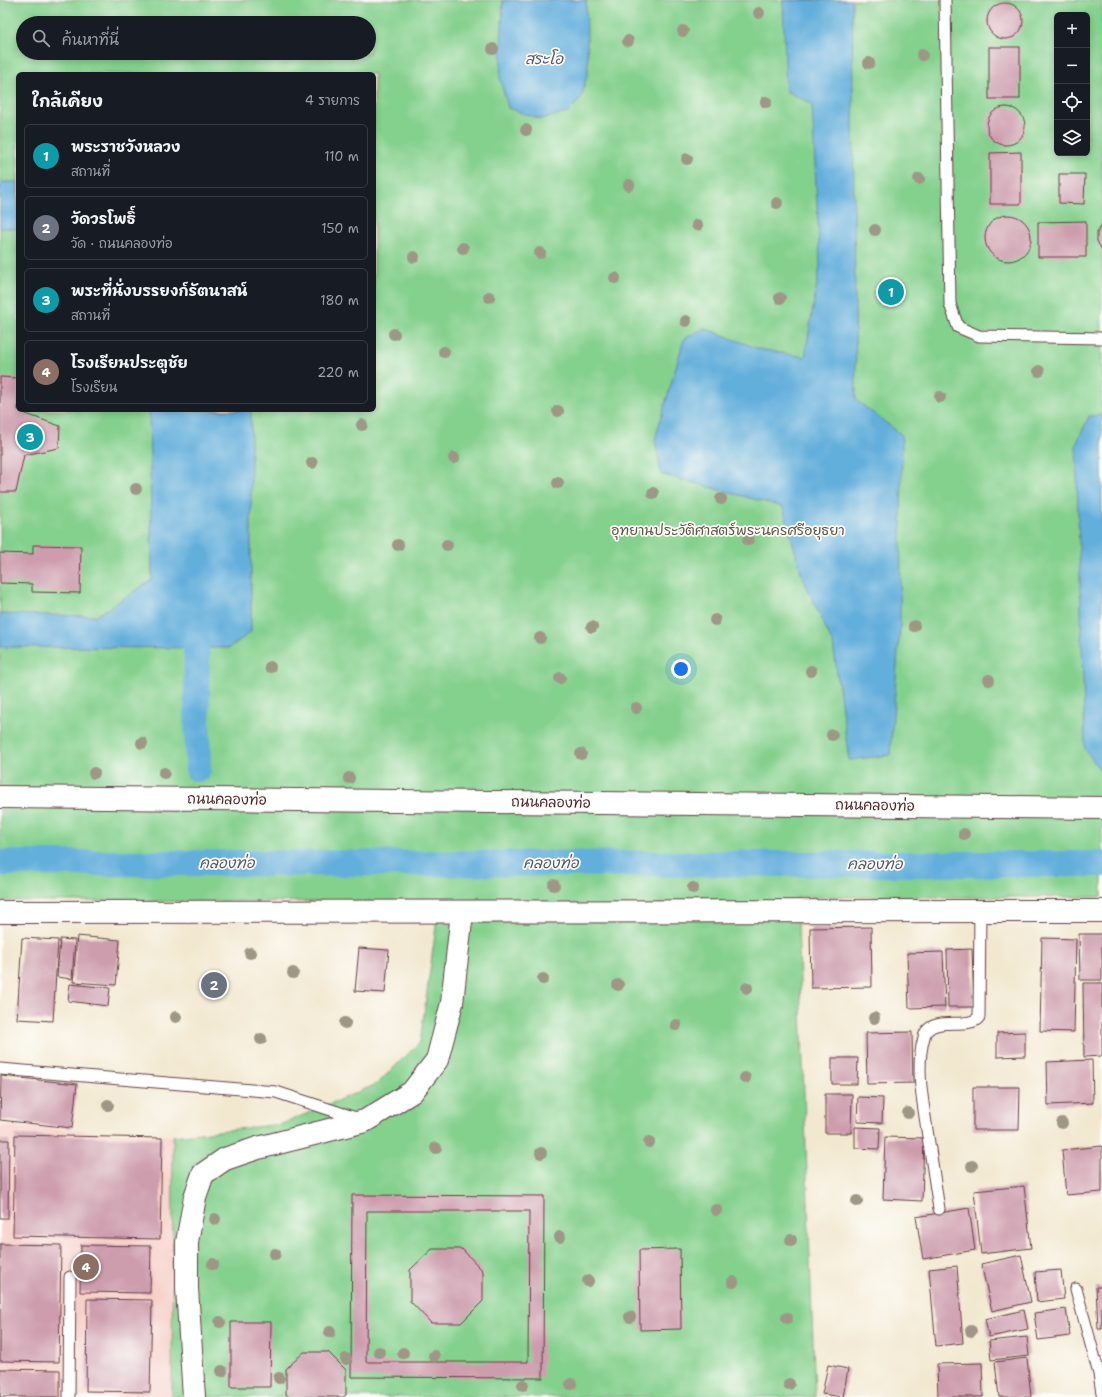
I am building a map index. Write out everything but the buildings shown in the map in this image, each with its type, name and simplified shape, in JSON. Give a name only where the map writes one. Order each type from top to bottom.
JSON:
[{"type":"street","name":"ถนนคลองท่อ","points":[[0,797],[1102,808]]},
{"type":"street","points":[[0,912],[1102,911]]},
{"type":"street","points":[[194,1397],[187,1288],[187,1242],[195,1197],[203,1174],[225,1158],[258,1148],[365,1121],[412,1092],[437,1060],[452,1004],[462,912]]},
{"type":"lane","points":[[945,0],[950,304],[958,327],[979,336],[1102,338]]},
{"type":"lane","points":[[939,1209],[922,1097],[920,1068],[922,1045],[926,1032],[934,1026],[972,1023],[979,1017],[980,911]]},
{"type":"lane","points":[[0,1069],[276,1092],[365,1121]]},
{"type":"lane","points":[[68,1397],[70,1277]]},
{"type":"lane","points":[[1076,1289],[1100,1374],[1102,1393]]},
{"type":"shaded area","points":[[0,1126],[173,1136],[172,1397],[0,1397]]},
{"type":"green space","name":"อุทยานประวัติศาสตร์พระนครศรีอยุธยา","points":[[0,0],[1102,0],[1102,897],[797,897],[815,1397],[172,1397],[173,1136],[282,1124],[377,1084],[420,1042],[436,927],[437,902],[0,901]]},
{"type":"water","name":"สระโอ","points":[[503,0],[586,0],[588,71],[581,99],[567,113],[540,119],[508,108],[500,79]]},
{"type":"water","points":[[783,0],[852,0],[856,400],[902,435],[900,627],[890,755],[849,760],[833,644],[802,576],[783,507],[661,474],[655,439],[684,339],[704,328],[759,349],[805,357],[820,265],[812,104],[786,91]]},
{"type":"water","points":[[0,182],[16,182],[16,229],[0,228]]},
{"type":"water","points":[[149,412],[251,412],[251,632],[229,648],[0,647],[0,614],[96,616],[152,580]]},
{"type":"water","points":[[1102,415],[1102,773],[1085,749],[1076,445],[1089,416]]},
{"type":"waterway","points":[[196,619],[198,769]]},
{"type":"waterway","name":"คลองท่อ","points":[[0,863],[1102,864]]},
{"type":"place","name":"พระราชวังหลวง","points":[[891,292]]},
{"type":"place","name":"พระที่นั่งบรรยงก์รัตนาสน์","points":[[30,437]]},
{"type":"place","name":"วัดวรโพธิ์","points":[[214,985]]},
{"type":"place","name":"โรงเรียนประตูชัย","points":[[86,1267]]}]
